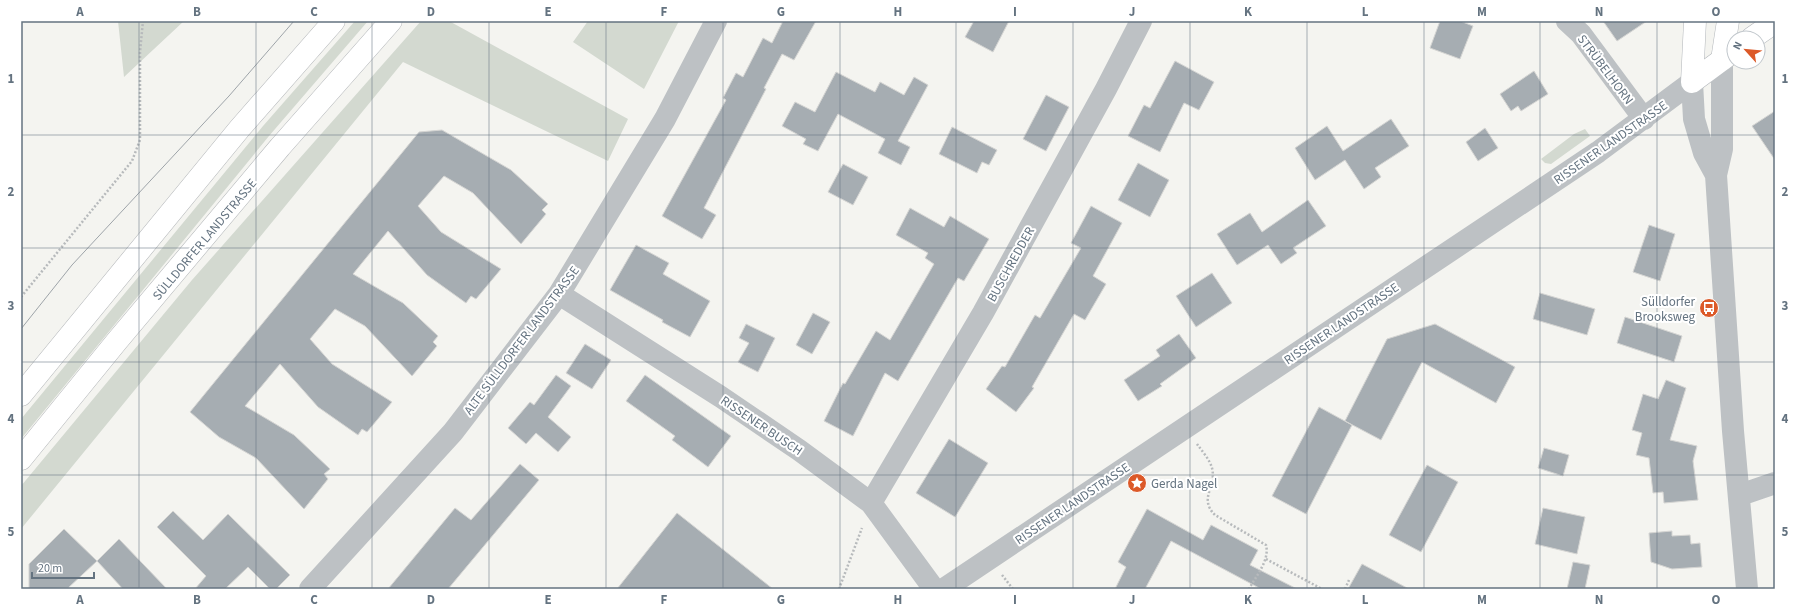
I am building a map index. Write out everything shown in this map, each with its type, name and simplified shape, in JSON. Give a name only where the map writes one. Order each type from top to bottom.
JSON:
[{"type":"main road","points":[[21,395],[240,128],[334,21]]},
{"type":"main road","name":"SÜLLDORFER LANDSTRASSE","points":[[21,459],[117,341],[390,21]]},
{"type":"main road","points":[[1692,82],[1695,21]]},
{"type":"main road","points":[[1764,30],[1775,22]]},
{"type":"main road","name":"RISSENER LANDSTRASSE","points":[[1692,82],[1726,56]]},
{"type":"street","name":"ALTE SÜLLDORFER LANDSTRASSE","points":[[310,589],[452,432],[559,294],[665,119],[716,21]]},
{"type":"street","name":"BUSCHREDDER","points":[[871,503],[983,313],[1106,89],[1141,21]]},
{"type":"street","name":"STRÜBELHORN","points":[[1567,21],[1581,34],[1644,119]]},
{"type":"street","points":[[1727,70],[1722,149],[1716,175],[1733,431],[1740,495],[1747,589]]},
{"type":"street","name":"RISSENER LANDSTRASSE","points":[[944,589],[1598,152],[1692,82]]},
{"type":"street","points":[[1692,82],[1694,119],[1704,153],[1716,175]]},
{"type":"street","name":"RISSENER BUSCH","points":[[559,294],[721,397],[799,450],[871,503],[934,589]]},
{"type":"street","points":[[1740,495],[1775,483]]},
{"type":"path","points":[[21,297],[132,161],[140,140],[140,52],[143,21]]},
{"type":"path","points":[[1186,427],[1212,467],[1213,476],[1207,503],[1209,510],[1214,515],[1266,545],[1268,551],[1266,559],[1249,589]]},
{"type":"path","points":[[839,589],[871,503]]},
{"type":"path","points":[[1266,559],[1322,589]]},
{"type":"path","points":[[1345,589],[1349,580]]},
{"type":"shaded area","points":[[118,21],[184,21],[124,77]]},
{"type":"shaded area","points":[[355,21],[368,21],[269,136],[21,439],[21,419],[263,126]]},
{"type":"shaded area","points":[[421,21],[449,21],[628,119],[608,161],[403,62],[21,529],[21,486],[192,280]]},
{"type":"shaded area","points":[[588,21],[679,21],[644,89],[573,42]]},
{"type":"shaded area","points":[[1585,129],[1590,136],[1551,164],[1545,163],[1541,159],[1574,134]]},
{"type":"building","points":[[783,21],[816,21],[794,60],[782,54],[764,88],[766,89],[704,208],[716,215],[702,239],[662,216],[726,100],[723,98],[736,73],[743,77],[763,38],[772,43]]},
{"type":"building","points":[[974,21],[1009,21],[993,52],[965,37]]},
{"type":"building","points":[[1440,21],[1460,21],[1473,26],[1460,59],[1430,48]]},
{"type":"building","points":[[1603,21],[1647,21],[1617,41]]},
{"type":"building","points":[[1175,61],[1214,82],[1199,110],[1184,103],[1160,152],[1128,136],[1144,105],[1150,108]]},
{"type":"building","points":[[1534,71],[1548,94],[1521,111],[1518,106],[1511,111],[1500,94]]},
{"type":"building","points":[[836,72],[875,92],[880,82],[904,95],[914,77],[928,85],[898,141],[910,147],[901,165],[878,153],[885,139],[838,114],[818,151],[803,144],[806,139],[782,126],[795,102],[815,112]]},
{"type":"building","points":[[1046,95],[1069,107],[1046,151],[1023,139]]},
{"type":"building","points":[[1775,111],[1775,160],[1752,126]]},
{"type":"building","points":[[1391,119],[1409,146],[1375,168],[1381,177],[1364,189],[1345,160],[1315,180],[1295,148],[1327,126],[1343,151]]},
{"type":"building","points":[[952,127],[997,150],[989,165],[982,162],[977,173],[939,154]]},
{"type":"building","points":[[1485,128],[1498,148],[1478,161],[1466,142]]},
{"type":"building","points":[[442,130],[511,170],[548,204],[542,210],[546,214],[521,244],[473,193],[444,176],[418,206],[441,232],[501,269],[476,299],[471,296],[466,303],[427,275],[388,231],[353,274],[403,303],[438,336],[433,342],[437,346],[412,376],[365,326],[335,309],[310,339],[332,364],[392,402],[367,432],[362,429],[358,435],[318,407],[280,364],[245,406],[294,435],[330,469],[324,474],[328,479],[304,509],[256,458],[219,437],[190,412],[419,132]]},
{"type":"building","points":[[1138,163],[1169,180],[1150,217],[1118,200]]},
{"type":"building","points":[[843,164],[868,177],[853,205],[828,192]]},
{"type":"building","points":[[1308,200],[1326,226],[1293,248],[1297,253],[1281,264],[1268,245],[1237,265],[1217,234],[1250,213],[1262,232]]},
{"type":"building","points":[[1091,206],[1122,223],[1093,276],[1106,284],[1085,320],[1074,314],[1032,387],[1034,388],[1016,412],[986,389],[1002,366],[1005,367],[1035,315],[1040,318],[1081,248],[1071,243]]},
{"type":"building","points":[[910,208],[944,227],[950,216],[989,239],[964,281],[958,278],[898,381],[885,373],[853,436],[824,421],[843,383],[845,384],[876,331],[890,340],[934,264],[925,258],[928,253],[896,235]]},
{"type":"building","points":[[1649,225],[1675,234],[1660,281],[1633,272]]},
{"type":"building","points":[[636,245],[669,263],[663,274],[710,301],[690,337],[662,322],[663,320],[610,290]]},
{"type":"building","points":[[1212,273],[1232,303],[1196,327],[1176,296]]},
{"type":"building","points":[[1540,293],[1595,309],[1587,335],[1533,319]]},
{"type":"building","points":[[813,313],[830,322],[812,354],[796,345]]},
{"type":"building","points":[[1625,317],[1682,336],[1674,362],[1617,343]]},
{"type":"building","points":[[746,324],[775,338],[758,372],[738,362],[749,343],[739,338]]},
{"type":"building","points":[[1435,324],[1515,367],[1496,403],[1422,362],[1381,440],[1345,421],[1387,339]]},
{"type":"building","points":[[1179,334],[1196,358],[1160,384],[1162,386],[1138,401],[1124,380],[1160,356],[1156,350]]},
{"type":"building","points":[[585,344],[611,360],[592,389],[566,373]]},
{"type":"building","points":[[556,375],[571,386],[548,417],[571,437],[558,452],[536,433],[526,444],[508,428],[530,402],[534,405]]},
{"type":"building","points":[[645,375],[731,436],[708,467],[672,440],[675,436],[626,401]]},
{"type":"building","points":[[1666,380],[1686,388],[1670,440],[1697,446],[1693,461],[1698,500],[1664,503],[1663,492],[1653,493],[1649,458],[1636,455],[1642,433],[1632,430],[1643,394],[1658,399]]},
{"type":"building","points":[[1319,407],[1352,425],[1306,514],[1272,496]]},
{"type":"building","points":[[949,439],[988,463],[955,517],[916,493]]},
{"type":"building","points":[[1544,448],[1569,455],[1563,476],[1538,468]]},
{"type":"building","points":[[520,464],[539,480],[448,589],[388,589],[455,508],[471,520]]},
{"type":"building","points":[[1427,465],[1458,482],[1421,552],[1389,535]]},
{"type":"building","points":[[1543,508],[1585,517],[1577,554],[1535,544]]},
{"type":"building","points":[[1147,509],[1203,540],[1211,525],[1258,550],[1250,565],[1297,589],[1261,589],[1171,541],[1145,589],[1115,589],[1126,567],[1118,562]]},
{"type":"building","points":[[173,511],[203,540],[228,514],[290,575],[276,589],[270,589],[248,567],[225,589],[195,589],[206,576],[157,527]]},
{"type":"building","points":[[677,513],[773,589],[617,589]]},
{"type":"building","points":[[64,529],[97,561],[68,588],[29,589],[29,564]]},
{"type":"building","points":[[1672,531],[1672,536],[1690,535],[1691,544],[1700,543],[1702,567],[1672,569],[1651,562],[1649,533]]},
{"type":"building","points":[[119,539],[167,589],[123,589],[97,561]]},
{"type":"building","points":[[1573,562],[1590,565],[1585,589],[1567,589]]},
{"type":"building","points":[[1362,564],[1409,589],[1348,589]]},
{"type":"tram line","points":[[21,329],[72,265],[229,96],[294,21]]},
{"type":"place","name":"Sülldorfer Brooksweg","points":[[1709,308]]},
{"type":"place","name":"Gerda Nagel","points":[[1137,483]]}]
